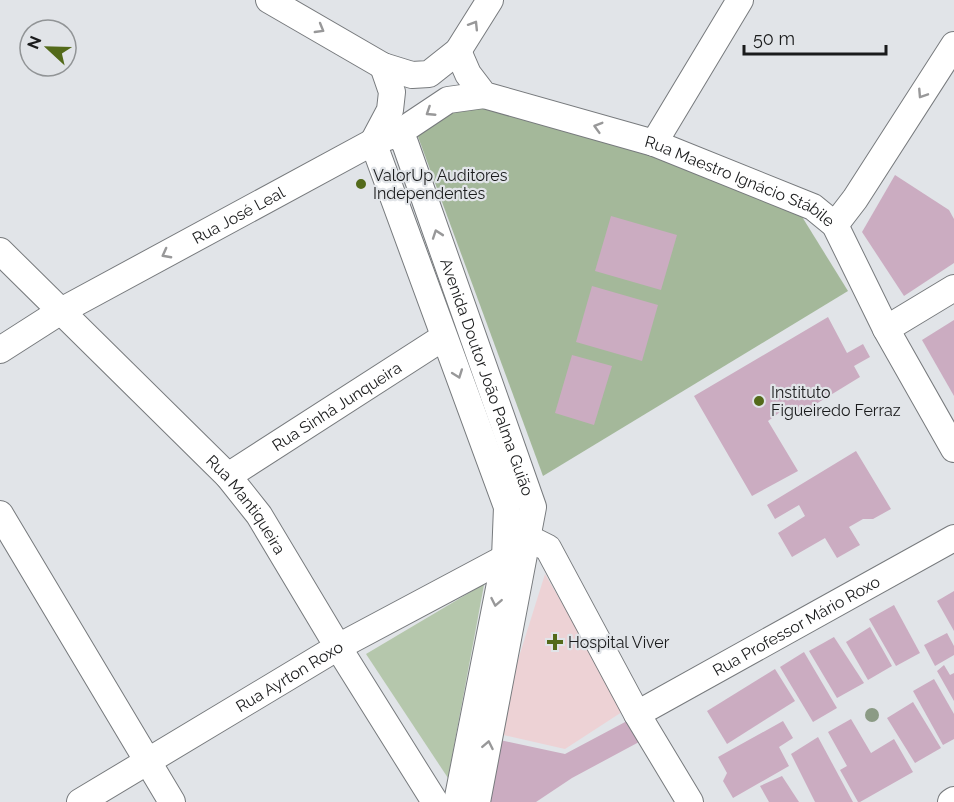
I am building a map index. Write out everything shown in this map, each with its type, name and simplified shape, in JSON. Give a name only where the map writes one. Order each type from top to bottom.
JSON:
[{"type":"street","points":[[269,0],[383,66],[412,75],[429,74],[458,51],[490,0]]},
{"type":"street","points":[[654,143],[740,0]]},
{"type":"street","points":[[835,225],[855,199],[954,45]]},
{"type":"street","points":[[458,51],[468,74],[484,95]]},
{"type":"street","points":[[383,66],[392,92],[385,138]]},
{"type":"street","name":"Rua Maestro Ignácio Stábile","points":[[484,95],[654,143],[813,207],[835,225],[886,329],[954,449]]},
{"type":"street","name":"Rua José Leal","points":[[0,350],[61,311],[385,138],[448,100],[484,95]]},
{"type":"street","name":"Avenida Doutor João Palma Guião","points":[[385,138],[444,337],[507,507],[505,558],[457,802]]},
{"type":"street","name":"Avenida Doutor João Palma Guião","points":[[385,138],[405,143],[533,507],[477,802]]},
{"type":"street","name":"Rua Mantiqueira","points":[[0,251],[228,476],[259,515],[435,802]]},
{"type":"street","points":[[886,329],[954,288]]},
{"type":"street","name":"Rua Sinhá Junqueira","points":[[228,476],[444,337]]},
{"type":"street","points":[[0,514],[172,802]]},
{"type":"street","points":[[528,538],[548,548],[637,714],[690,802]]},
{"type":"street","name":"Rua Ayrton Roxo","points":[[80,802],[338,647],[505,558],[528,538]]},
{"type":"street","name":"Rua Professor Mário Roxo","points":[[637,714],[954,538]]},
{"type":"shaded area","name":"Hospital Viver","points":[[545,574],[625,710],[565,749],[495,733]]},
{"type":"green space","points":[[479,94],[796,207],[848,291],[543,476],[417,134]]},
{"type":"green space","points":[[484,585],[448,778],[366,654]]},
{"type":"building","points":[[895,175],[949,210],[954,219],[954,263],[904,296],[862,232]]},
{"type":"building","points":[[611,216],[677,235],[661,290],[595,271]]},
{"type":"building","points":[[592,286],[658,305],[642,361],[576,342]]},
{"type":"building","name":"Instituto Figueiredo Ferraz","points":[[828,317],[847,353],[863,344],[870,357],[854,366],[860,377],[793,418],[788,406],[768,421],[798,471],[752,496],[694,396]]},
{"type":"building","points":[[954,320],[954,396],[922,340]]},
{"type":"building","points":[[572,355],[612,366],[594,425],[555,413]]},
{"type":"building","points":[[856,451],[891,509],[873,519],[863,519],[849,527],[860,545],[837,558],[825,538],[792,557],[778,533],[805,516],[799,505],[775,519],[767,505]]},
{"type":"building","points":[[954,591],[954,631],[937,601]]},
{"type":"building","points":[[894,605],[920,653],[896,666],[869,619]]},
{"type":"building","points":[[870,627],[892,666],[868,680],[846,642]]},
{"type":"building","points":[[947,633],[954,646],[954,655],[935,666],[924,645]]},
{"type":"building","points":[[834,637],[864,683],[837,698],[809,651]]},
{"type":"building","points":[[804,652],[837,708],[813,722],[780,667]]},
{"type":"building","points":[[944,665],[950,675],[954,673],[954,701],[937,671]]},
{"type":"building","points":[[775,669],[795,701],[727,744],[707,711]]},
{"type":"building","points":[[934,679],[954,714],[954,739],[943,745],[913,691]]},
{"type":"building","points":[[913,702],[941,748],[915,763],[887,718]]},
{"type":"building","points":[[851,719],[871,753],[894,739],[913,772],[860,802],[840,770],[847,766],[828,732]]},
{"type":"building","points":[[627,721],[639,742],[572,778],[536,802],[486,802],[500,740],[565,754]]},
{"type":"building","points":[[783,721],[793,738],[779,747],[789,766],[733,798],[723,781],[727,773],[718,757]]},
{"type":"building","points":[[818,737],[853,802],[815,802],[791,754]]},
{"type":"building","points":[[782,776],[799,802],[769,802],[760,786]]},
{"type":"place","name":"ValorUp Auditores Independentes","points":[[361,184]]},
{"type":"place","name":"Instituto Figueiredo Ferraz","points":[[759,401]]},
{"type":"place","name":"Hospital Viver","points":[[555,642]]}]
